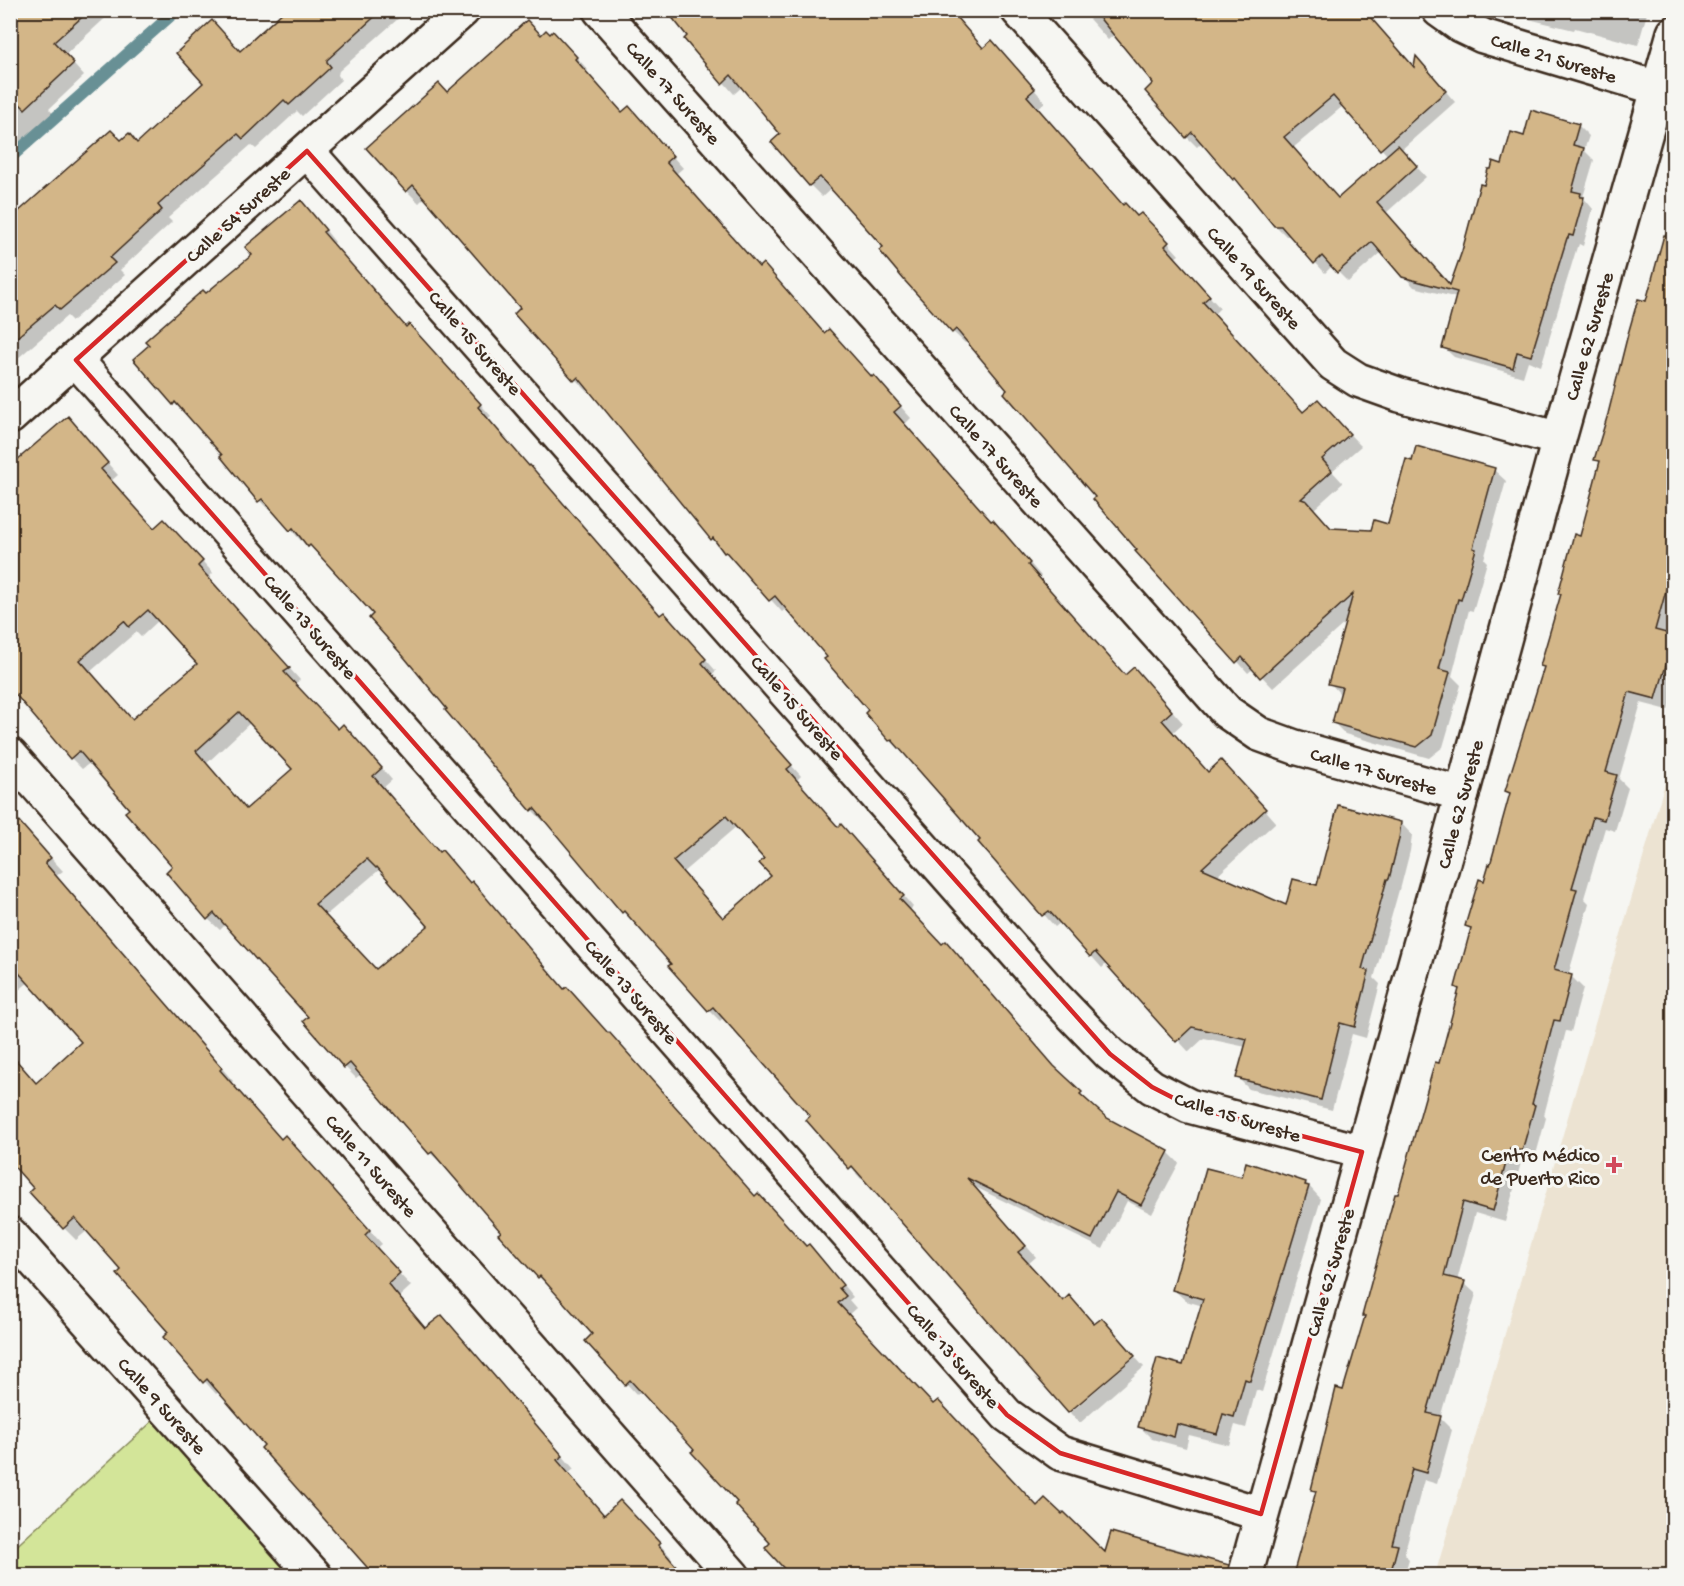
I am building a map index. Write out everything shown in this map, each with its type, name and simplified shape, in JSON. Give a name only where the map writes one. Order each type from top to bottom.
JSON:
[{"type":"street","name":"Calle 54 Sureste","points":[[10,417],[463,10]]},
{"type":"street","name":"Calle 17 Sureste","points":[[600,10],[1227,712],[1259,734],[1295,747],[1462,794]]},
{"type":"street","name":"Calle 19 Sureste","points":[[1018,10],[1333,364],[1358,380],[1400,395],[1559,439]]},
{"type":"street","name":"Calle 21 Sureste","points":[[1438,10],[1460,25],[1483,36],[1666,91]]},
{"type":"street","name":"Calle 62 Sureste","points":[[1245,1575],[1559,439],[1666,91],[1674,33]]},
{"type":"street","name":"Calle 15 Sureste","points":[[307,151],[1054,996],[1110,1054],[1152,1087],[1189,1106],[1362,1152]]},
{"type":"street","name":"Calle 13 Sureste","points":[[76,360],[1007,1415],[1060,1453],[1261,1514]]},
{"type":"street","name":"Calle 11 Sureste","points":[[10,755],[733,1575]]},
{"type":"street","name":"Calle 9 Sureste","points":[[10,1234],[315,1575]]},
{"type":"highlighted area","points":[[307,151],[1110,1054],[1152,1087],[1189,1106],[1362,1152],[1261,1514],[1060,1453],[1007,1415],[76,360]]},
{"type":"shaded area","name":"Centro Médico de Puerto Rico","points":[[1673,755],[1673,1575],[1435,1575]]},
{"type":"green space","points":[[156,1418],[295,1576],[11,1576],[11,1551]]},
{"type":"building","points":[[10,10],[90,10],[54,42],[74,63],[25,109],[10,94]]},
{"type":"building","points":[[285,10],[382,10],[327,60],[331,67],[289,105],[284,100],[243,139],[238,134],[158,205],[162,210],[110,258],[115,263],[60,310],[55,305],[10,343],[10,219],[111,130],[121,140],[129,133],[137,143],[203,83],[176,53],[212,20],[240,51]]},
{"type":"building","points":[[666,10],[950,10],[983,48],[992,40],[1035,89],[1027,96],[1123,205],[1125,203],[1137,216],[1141,213],[1169,242],[1165,246],[1210,296],[1203,302],[1303,412],[1318,399],[1350,434],[1322,459],[1332,471],[1301,499],[1307,501],[1331,528],[1371,530],[1374,520],[1388,524],[1406,459],[1412,461],[1416,446],[1495,468],[1473,548],[1476,549],[1461,600],[1458,599],[1439,669],[1450,672],[1432,735],[1417,747],[1332,723],[1342,687],[1328,684],[1353,594],[1260,678],[1242,657],[1236,663],[1135,551],[1137,550],[1093,499],[1095,497],[1004,393],[1007,390],[956,329],[952,333],[905,281],[879,250],[883,247],[820,177],[809,186],[771,142],[780,134],[731,75],[722,84],[684,39],[687,36]]},
{"type":"building","points":[[1093,10],[1364,10],[1414,67],[1416,56],[1446,91],[1380,150],[1333,96],[1284,137],[1338,198],[1398,145],[1417,166],[1377,202],[1450,285],[1462,251],[1480,184],[1484,185],[1488,169],[1491,169],[1493,161],[1502,164],[1511,132],[1524,136],[1531,110],[1579,124],[1573,145],[1584,148],[1572,191],[1581,193],[1580,197],[1584,197],[1573,236],[1569,235],[1567,238],[1531,356],[1517,352],[1513,368],[1442,348],[1457,292],[1402,277],[1372,242],[1337,273],[1322,256],[1314,264],[1281,226],[1274,226],[1235,178],[1233,180],[1192,132],[1186,138],[1145,91],[1153,83]]},
{"type":"building","points":[[527,20],[541,35],[546,30],[550,34],[553,31],[622,112],[629,106],[673,156],[666,162],[759,267],[763,263],[824,333],[829,329],[872,377],[874,375],[901,406],[894,412],[991,521],[993,520],[1030,563],[1028,565],[1125,675],[1134,667],[1172,711],[1162,720],[1208,772],[1221,760],[1266,809],[1202,868],[1286,905],[1293,879],[1317,885],[1338,805],[1401,822],[1389,879],[1387,879],[1362,969],[1369,971],[1355,1027],[1340,1023],[1321,1100],[1236,1078],[1247,1039],[1192,1027],[1176,1042],[1095,952],[1090,957],[1049,911],[1042,916],[978,842],[980,840],[892,740],[889,741],[865,713],[868,710],[824,659],[827,657],[775,596],[769,601],[713,538],[711,540],[578,377],[574,381],[514,314],[520,308],[413,185],[406,192],[366,148],[439,83],[447,92]]},
{"type":"building","points":[[301,200],[326,230],[323,232],[406,327],[409,324],[481,404],[478,407],[660,615],[664,612],[706,659],[702,663],[792,765],[787,769],[838,827],[841,824],[904,896],[900,899],[942,944],[946,941],[1054,1066],[1082,1092],[1080,1094],[1107,1118],[1169,1151],[1141,1205],[1116,1192],[1092,1239],[967,1178],[1026,1246],[1018,1252],[1063,1301],[1069,1295],[1094,1324],[1102,1318],[1135,1356],[1068,1413],[852,1166],[849,1169],[806,1120],[810,1116],[713,1007],[708,1011],[668,966],[671,964],[624,911],[622,913],[534,808],[531,811],[369,618],[373,614],[310,545],[308,547],[293,528],[290,531],[262,499],[258,502],[220,456],[222,455],[175,402],[173,405],[133,359],[149,345],[145,341],[203,290],[206,293],[252,255],[245,247]],"holes":[[[726,816],[764,859],[759,863],[771,876],[723,918],[673,861]]]},
{"type":"building","points":[[1664,235],[1674,236],[1674,562],[1655,630],[1674,635],[1674,638],[1656,699],[1629,692],[1606,772],[1617,775],[1604,820],[1593,817],[1572,888],[1577,889],[1554,970],[1572,975],[1560,1021],[1554,1020],[1522,1151],[1510,1148],[1493,1211],[1463,1202],[1444,1276],[1465,1281],[1427,1413],[1441,1416],[1426,1473],[1412,1469],[1392,1544],[1398,1545],[1390,1575],[1293,1575],[1316,1491],[1311,1490],[1336,1388],[1343,1390],[1365,1316],[1362,1316],[1395,1194],[1398,1194],[1435,1062],[1439,1063],[1459,989],[1455,987],[1471,928],[1465,926],[1479,879],[1484,881],[1490,865],[1510,793],[1505,791],[1544,667],[1540,666],[1561,594],[1558,594],[1574,534],[1580,536],[1600,461],[1594,460],[1638,299],[1646,301]]},
{"type":"building","points":[[68,416],[108,463],[101,469],[154,528],[164,519],[203,561],[198,566],[290,668],[284,672],[338,729],[343,724],[382,768],[373,776],[439,852],[442,850],[470,883],[472,881],[564,989],[567,987],[609,1032],[755,1196],[758,1193],[806,1246],[809,1244],[843,1285],[839,1288],[846,1296],[838,1303],[933,1404],[938,1400],[1037,1506],[1045,1498],[1062,1514],[1064,1512],[1105,1552],[1111,1532],[1229,1565],[1227,1575],[790,1575],[765,1548],[770,1543],[735,1504],[737,1502],[691,1452],[694,1450],[630,1380],[625,1385],[585,1341],[592,1334],[540,1276],[538,1278],[498,1234],[501,1232],[432,1152],[429,1154],[350,1063],[344,1068],[303,1021],[308,1017],[214,913],[207,920],[166,872],[172,866],[125,812],[129,809],[79,751],[70,759],[10,688],[10,466]],"holes":[[[148,610],[197,664],[132,719],[80,660],[124,621],[129,627]],[[239,712],[292,769],[246,809],[196,751]],[[367,859],[377,867],[428,926],[376,969],[315,904]]]},
{"type":"building","points":[[10,811],[51,858],[45,863],[222,1068],[220,1070],[281,1139],[285,1135],[370,1230],[365,1235],[400,1273],[388,1284],[425,1328],[442,1315],[563,1456],[557,1460],[604,1515],[620,1500],[660,1543],[658,1545],[684,1575],[374,1575],[261,1448],[264,1445],[207,1379],[203,1383],[163,1337],[168,1332],[117,1274],[121,1270],[75,1218],[63,1229],[29,1192],[33,1188],[10,1162],[10,1053],[36,1083],[81,1042],[10,963]]},
{"type":"building","points":[[1246,1162],[1306,1182],[1305,1185],[1309,1186],[1250,1381],[1245,1379],[1234,1417],[1223,1414],[1217,1434],[1177,1424],[1174,1437],[1138,1427],[1157,1358],[1183,1365],[1203,1299],[1172,1290],[1206,1168],[1242,1177]]},
{"type":"waterway","points":[[10,158],[177,10]]},
{"type":"place","name":"Centro Médico de Puerto Rico","points":[[1614,1165]]}]
